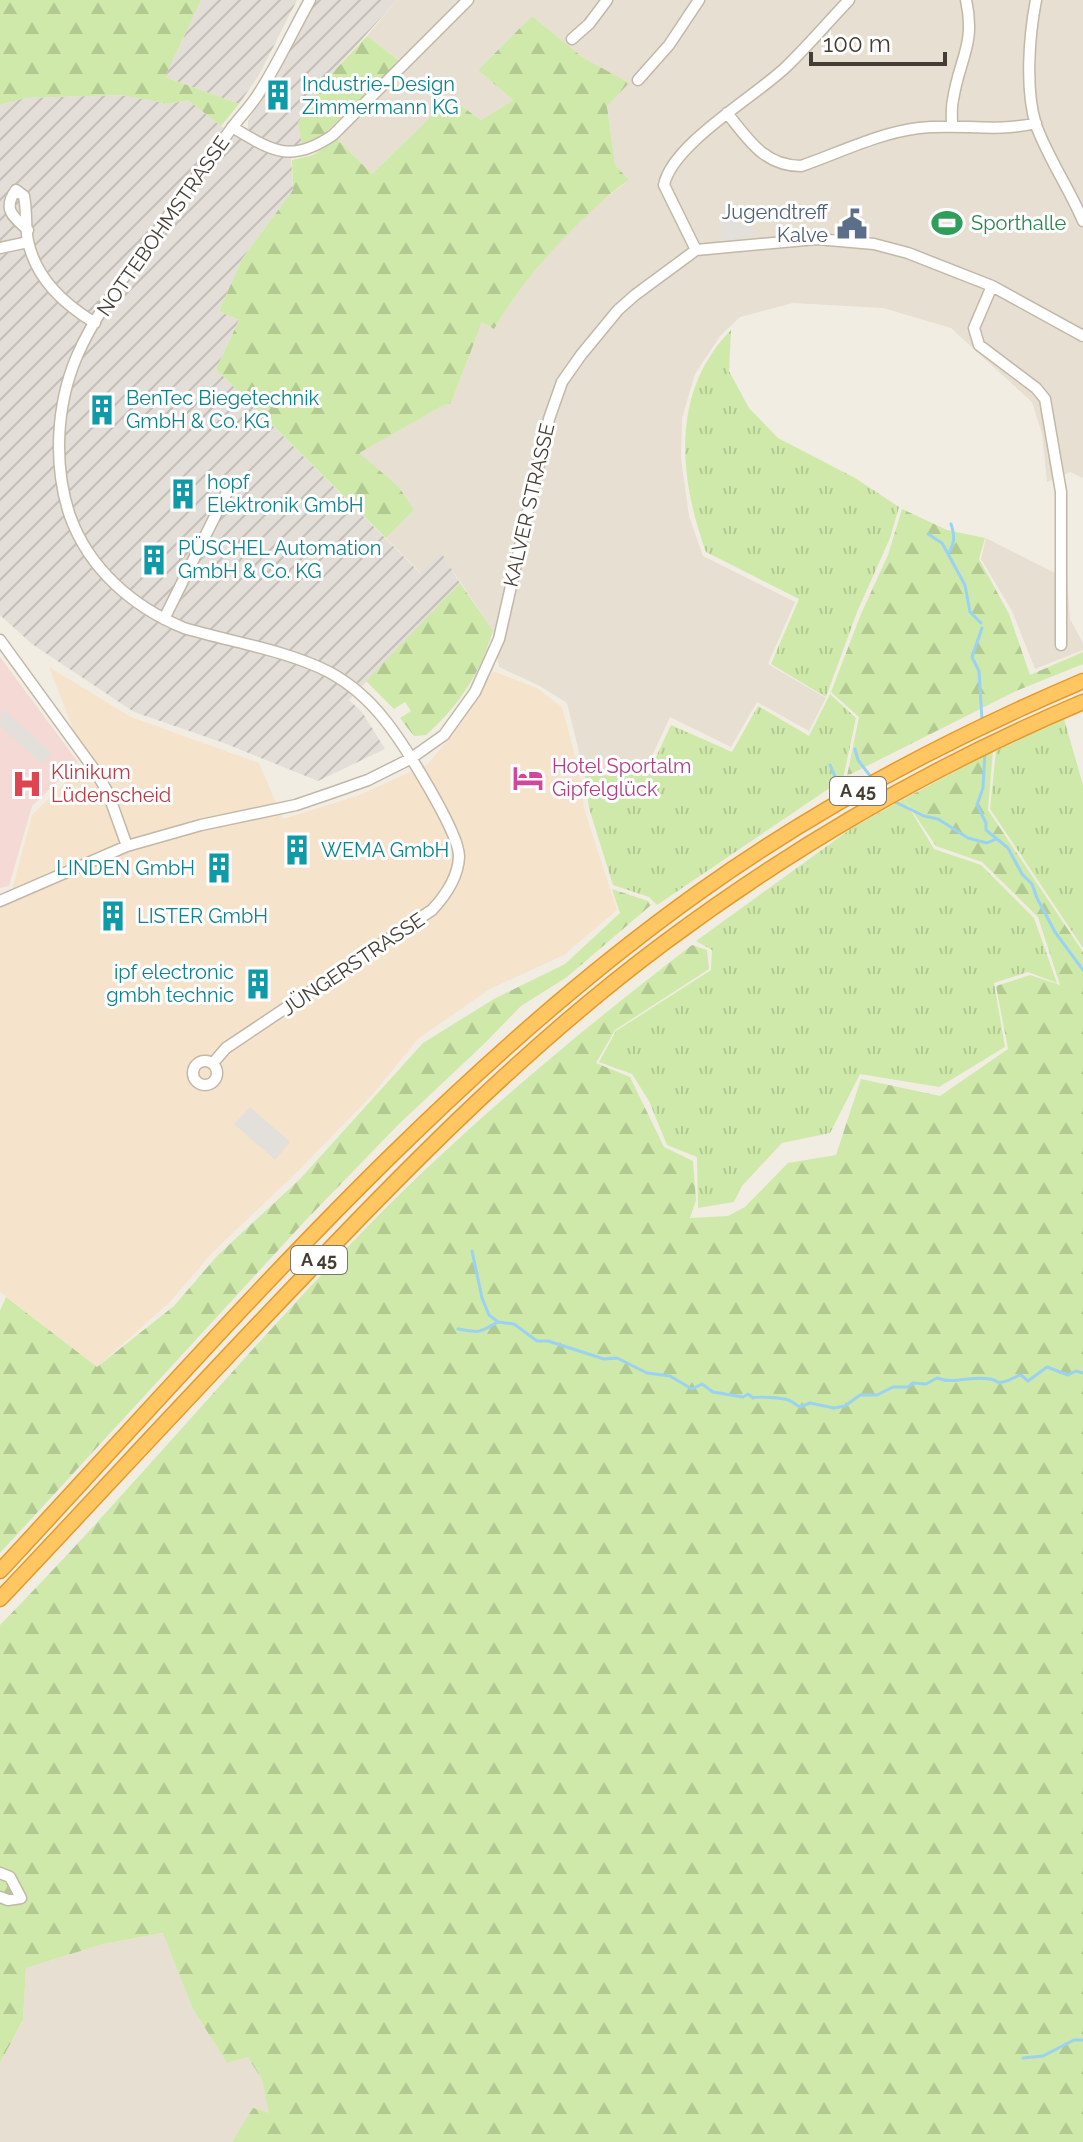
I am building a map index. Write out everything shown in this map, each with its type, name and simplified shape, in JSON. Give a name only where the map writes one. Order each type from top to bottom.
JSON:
[{"type":"highway","name":"A 45","points":[[0,1571],[295,1255],[489,1064],[584,981],[750,857],[859,790],[913,759],[1083,681]]},
{"type":"highway","name":"A 45","points":[[0,1599],[220,1363],[431,1146],[520,1063],[661,945],[810,842],[921,778],[1028,725],[1083,702]]},
{"type":"street","name":"NOTTEBOHMSTRASSE","points":[[310,0],[267,79],[113,293],[77,356],[64,401],[59,440],[63,491],[76,531],[89,554],[132,600],[164,619],[207,635],[285,655],[328,672],[350,685],[386,720],[410,759]]},
{"type":"street","points":[[232,127],[281,152],[296,153],[315,147],[344,124],[468,0]]},
{"type":"street","points":[[572,39],[589,24],[607,0]]},
{"type":"street","points":[[638,80],[669,45],[699,0]]},
{"type":"street","points":[[849,0],[785,68],[703,133],[666,177],[664,185],[696,250],[840,239],[874,244],[908,253],[992,286],[1083,336]]},
{"type":"street","points":[[952,125],[952,100],[971,24],[966,0]]},
{"type":"street","points":[[1036,0],[1030,47],[1031,93],[1036,123],[1083,221]]},
{"type":"street","points":[[727,113],[757,150],[772,161],[788,166],[801,166],[904,130],[952,125],[1009,129],[1036,123]]},
{"type":"street","points":[[0,248],[28,236],[38,269],[54,294],[95,323]]},
{"type":"street","name":"KALVER STRASSE","points":[[0,901],[127,846],[201,825],[314,800],[368,780],[410,759],[444,735],[475,692],[499,639],[551,411],[562,382],[618,310],[696,250]]},
{"type":"street","points":[[992,286],[974,328],[979,345],[1036,388],[1045,399],[1061,492],[1061,645]]},
{"type":"street","points":[[164,619],[232,482]]},
{"type":"street","points":[[0,640],[96,772],[108,793],[127,846]]},
{"type":"street","name":"JÜNGERSTRASSE","points":[[213,1063],[226,1048],[432,910],[446,894],[457,869],[458,847],[450,824],[410,759]]},
{"type":"street","points":[[0,1873],[10,1877],[21,1898],[8,1900],[0,1897]]},
{"type":"shaded area","points":[[201,0],[297,0],[259,75],[239,104],[165,77]]},
{"type":"shaded area","points":[[315,0],[397,0],[322,84],[298,123],[302,145],[269,143],[248,130],[248,121]]},
{"type":"shaded area","points":[[397,0],[1083,0],[1083,478],[1070,472],[1047,482],[1042,434],[1032,402],[951,328],[883,308],[793,303],[740,317],[720,336],[695,374],[682,418],[681,458],[689,516],[703,556],[795,602],[768,664],[826,698],[809,731],[757,702],[731,747],[670,717],[646,769],[584,772],[567,703],[499,667],[493,631],[441,553],[421,573],[386,538],[414,510],[399,487],[358,453],[451,403],[482,322],[494,329],[516,292],[545,256],[596,206],[629,180],[615,165],[607,105],[628,83],[582,57],[532,16],[478,70],[513,100],[481,120],[450,98],[372,174],[337,139],[409,67],[367,36]]},
{"type":"shaded area","points":[[121,95],[169,104],[188,100],[253,146],[291,156],[293,190],[242,259],[219,311],[239,320],[216,369],[420,573],[441,552],[460,583],[349,700],[362,712],[385,749],[318,781],[224,743],[134,712],[32,644],[0,615],[0,105],[25,98]]},
{"type":"shaded area","points":[[750,215],[754,236],[724,241],[719,220]]},
{"type":"shaded area","points":[[986,538],[1067,579],[1070,619],[1083,643],[1083,650],[1035,669],[1012,611],[981,559]]},
{"type":"shaded area","name":"Klinikum Lüdenscheid","points":[[0,657],[78,762],[32,806],[9,886],[0,888]]},
{"type":"shaded area","points":[[49,667],[131,717],[259,763],[283,819],[357,796],[428,764],[463,721],[493,671],[537,688],[562,707],[580,774],[584,808],[617,910],[564,955],[490,989],[419,1038],[372,1095],[213,1252],[170,1302],[97,1367],[0,1292],[0,894],[12,890],[32,815],[86,762]]},
{"type":"shaded area","points":[[2,708],[52,753],[42,764],[0,726]]},
{"type":"shaded area","points":[[250,1107],[290,1142],[275,1160],[234,1124]]},
{"type":"shaded area","points":[[164,1933],[193,2009],[227,2063],[248,2057],[262,2080],[270,2114],[253,2109],[232,2142],[0,2142],[0,2063],[23,2021],[26,1968],[103,1944]]},
{"type":"green space","points":[[0,0],[201,0],[165,77],[239,104],[221,126],[188,100],[169,104],[121,95],[25,98],[0,105]]},
{"type":"green space","points":[[532,16],[582,57],[629,83],[607,106],[615,165],[629,180],[593,209],[545,259],[494,329],[482,322],[451,403],[359,453],[399,487],[414,510],[386,538],[216,369],[239,320],[219,311],[242,259],[293,190],[292,160],[313,155],[337,139],[372,174],[450,98],[481,120],[513,100],[478,70]]},
{"type":"green space","points":[[367,36],[400,61],[324,134],[302,145],[298,123],[322,84]]},
{"type":"green space","points":[[731,330],[729,371],[749,408],[778,438],[855,478],[899,507],[890,538],[857,612],[826,697],[771,664],[799,599],[706,552],[697,524],[686,466],[689,408],[711,354]]},
{"type":"green space","points":[[902,509],[947,530],[985,538],[979,559],[1009,614],[1030,675],[1083,652],[1083,664],[1016,691],[847,776],[859,717],[831,692],[888,555]]},
{"type":"green space","points":[[460,583],[493,631],[475,675],[449,712],[426,735],[414,736],[400,718],[411,711],[405,702],[394,709],[366,681]]},
{"type":"green space","points":[[830,694],[856,718],[843,779],[657,905],[649,897],[613,885],[589,808],[585,776],[648,774],[671,725],[732,752],[758,706],[809,736]]},
{"type":"green space","points":[[1064,719],[1083,785],[1083,948],[990,809],[996,751]]},
{"type":"green space","points":[[993,751],[988,810],[1083,952],[1083,2142],[232,2142],[253,2108],[269,2113],[262,2080],[248,2057],[227,2063],[193,2009],[163,1933],[103,1944],[26,1968],[23,2020],[0,2063],[0,1625],[321,1275],[406,1188],[525,1080],[692,945],[707,950],[709,969],[615,1030],[596,1063],[630,1077],[664,1147],[693,1161],[696,1200],[690,1218],[728,1216],[745,1207],[788,1163],[836,1155],[861,1079],[940,1096],[1008,1049],[996,986],[1030,975],[1060,985],[1038,917],[982,862],[936,846],[904,799]]},
{"type":"green space","points":[[904,799],[934,849],[981,865],[1034,918],[1057,983],[1028,972],[994,983],[1005,1047],[939,1087],[860,1074],[830,1133],[782,1143],[742,1186],[734,1202],[698,1208],[697,1157],[667,1145],[649,1101],[632,1074],[599,1062],[616,1031],[711,970],[712,950],[696,941],[852,828]]},
{"type":"green space","points":[[612,889],[648,901],[651,905],[567,977],[521,1006],[398,1125],[304,1222],[0,1553],[0,1311],[6,1297],[97,1367],[174,1306],[217,1256],[301,1178],[423,1043],[494,999],[565,964],[620,913]]},
{"type":"waterway","points":[[948,554],[954,539],[951,524]]},
{"type":"waterway","points":[[928,534],[942,543],[965,585],[970,612],[981,623]]},
{"type":"waterway","points":[[982,628],[972,657],[979,671],[982,720]]},
{"type":"waterway","points":[[855,749],[858,760],[871,777]]},
{"type":"waterway","points":[[985,751],[983,788],[977,805],[986,830],[1008,848],[1022,874],[1032,884],[1055,932],[1083,970]]},
{"type":"waterway","points":[[830,765],[838,783],[849,789]]},
{"type":"waterway","points":[[893,801],[924,816],[938,819],[968,838],[987,843],[996,839]]},
{"type":"waterway","points":[[472,1251],[482,1298],[489,1315],[498,1322],[514,1324],[537,1341],[548,1341],[604,1359],[617,1358],[647,1373],[670,1376],[692,1389],[702,1384],[713,1392],[786,1399],[800,1407],[810,1403],[834,1408],[845,1406],[860,1395],[877,1395],[893,1387],[926,1384],[937,1378],[950,1381],[983,1378],[1000,1382],[1021,1375],[1028,1381],[1047,1367],[1068,1375],[1076,1371],[1083,1373]]},
{"type":"waterway","points":[[458,1329],[480,1331],[498,1322]]},
{"type":"waterway","points":[[1023,2058],[1043,2056],[1074,2040],[1083,2040]]},
{"type":"place","name":"Industrie-Design Zimmermann KG","points":[[278,95]]},
{"type":"place","name":"Sporthalle","points":[[947,223]]},
{"type":"place","name":"Jugendtreff Kalve","points":[[852,224]]},
{"type":"place","name":"BenTec Biegetechnik GmbH & Co. KG","points":[[102,410]]},
{"type":"place","name":"hopf Elektronik GmbH","points":[[183,494]]},
{"type":"place","name":"PÜSCHEL Automation GmbH & Co. KG","points":[[154,560]]},
{"type":"place","name":"Hotel Sportalm Gipfelglück","points":[[528,778]]},
{"type":"place","name":"Klinikum Lüdenscheid","points":[[27,784]]},
{"type":"place","name":"WEMA GmbH","points":[[297,850]]},
{"type":"place","name":"LINDEN GmbH","points":[[219,868]]},
{"type":"place","name":"LISTER GmbH","points":[[113,916]]},
{"type":"place","name":"ipf electronic gmbh technic","points":[[258,984]]}]
